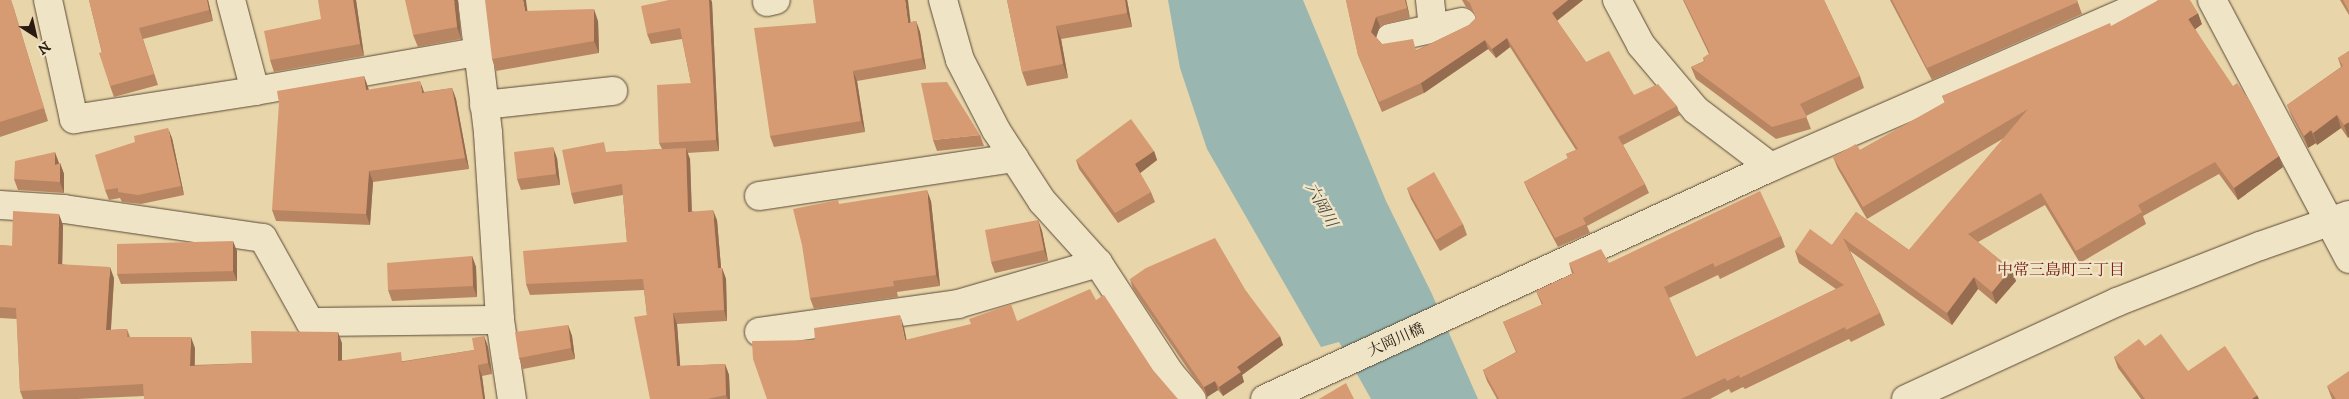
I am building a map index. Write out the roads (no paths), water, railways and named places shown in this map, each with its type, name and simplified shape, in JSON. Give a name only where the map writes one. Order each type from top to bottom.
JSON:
[{"type":"street","points":[[48,0],[74,119],[255,91],[477,52]]},
{"type":"street","points":[[231,0],[255,91]]},
{"type":"street","points":[[472,0],[484,105],[500,320],[512,399]]},
{"type":"street","points":[[943,0],[960,60],[996,130],[1042,201],[1098,263],[1170,373],[1192,399]]},
{"type":"street","points":[[1430,0],[1434,28]]},
{"type":"street","points":[[1617,0],[1641,45],[1696,110],[1772,168]]},
{"type":"street","name":"大岡川橋","points":[[1264,399],[1772,168],[2153,0]]},
{"type":"street","points":[[2212,0],[2339,219],[2349,259]]},
{"type":"street","points":[[1390,38],[1462,22]]},
{"type":"street","points":[[484,105],[613,91]]},
{"type":"street","points":[[759,196],[1014,158]]},
{"type":"street","points":[[0,205],[64,209],[263,238],[310,322],[500,320]]},
{"type":"street","points":[[1906,399],[2117,302],[2339,219]]},
{"type":"street","points":[[759,332],[958,304],[1098,263]]},
{"type":"water","name":"六岡川","points":[[1168,0],[1303,0],[1386,201],[1431,292],[1478,399],[1371,399],[1339,342],[1321,347],[1207,149],[1180,68]]},
{"type":"district","name":"中常三島町三丁目","points":[[2061,270]]}]
